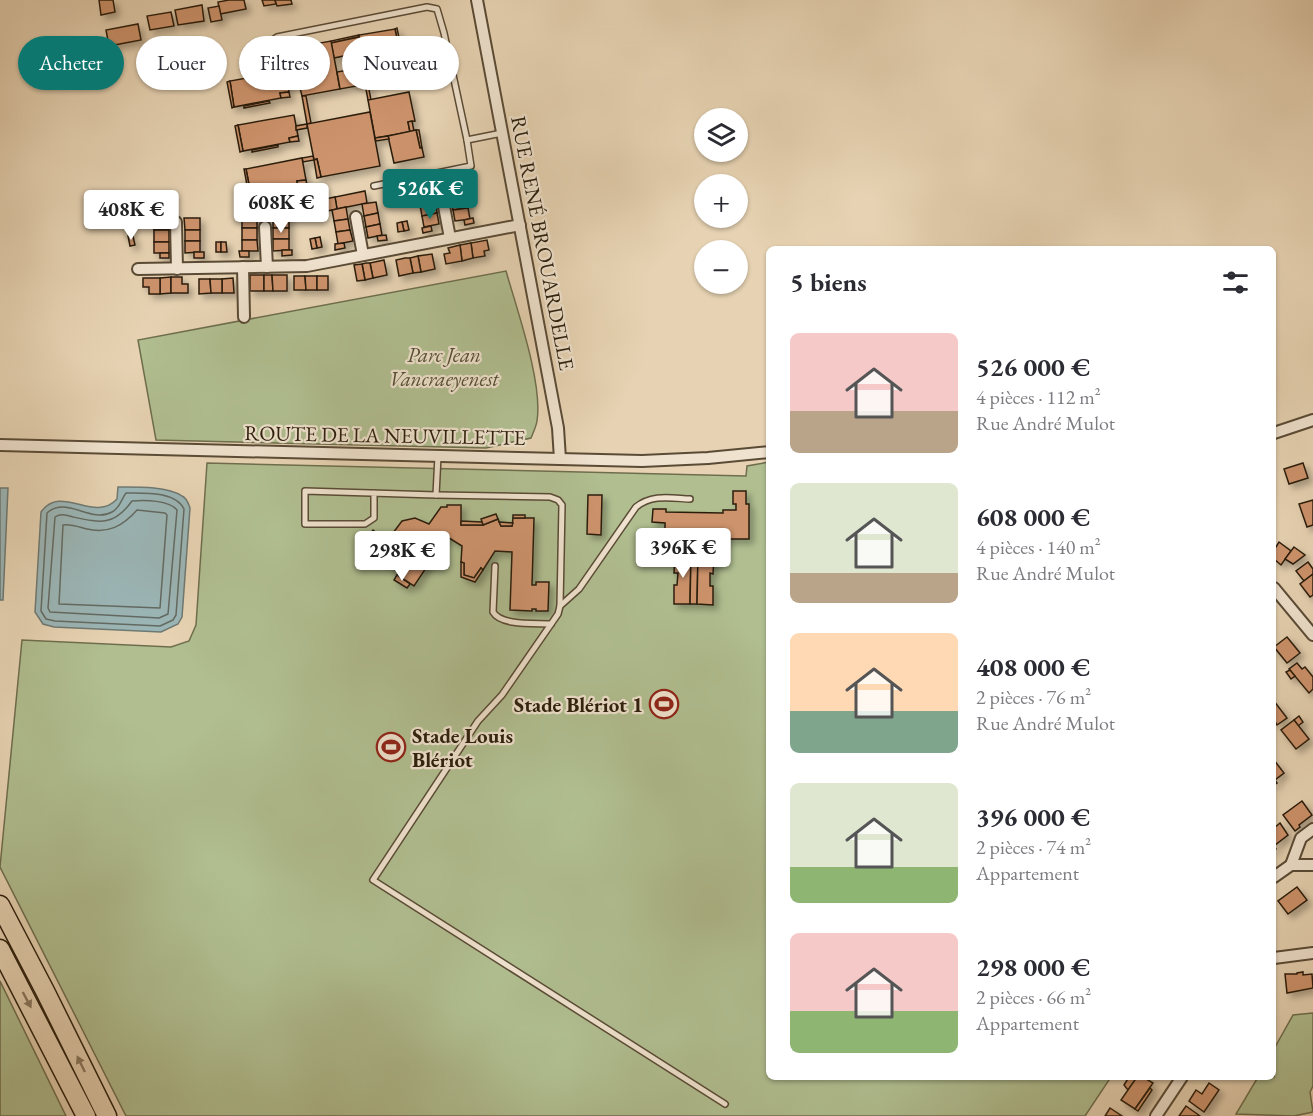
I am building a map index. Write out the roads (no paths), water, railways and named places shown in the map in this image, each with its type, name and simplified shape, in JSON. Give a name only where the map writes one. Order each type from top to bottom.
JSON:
[{"type":"highway","points":[[0,905],[106,1116]]},
{"type":"highway","points":[[0,949],[87,1116]]},
{"type":"street","name":"RUE RENÉ BROUARDELLE","points":[[477,0],[558,428],[560,459]]},
{"type":"street","points":[[443,201],[450,238]]},
{"type":"street","points":[[356,217],[363,255]]},
{"type":"street","points":[[176,222],[177,269]]},
{"type":"street","points":[[138,270],[308,266],[520,225]]},
{"type":"street","points":[[265,227],[267,267]]},
{"type":"street","points":[[243,267],[244,317]]},
{"type":"street","points":[[1276,432],[1313,420]]},
{"type":"street","name":"ROUTE DE LA NEUVILLETTE","points":[[0,445],[653,460],[766,452]]},
{"type":"street","points":[[1276,590],[1313,635]]},
{"type":"street","points":[[1276,876],[1291,865],[1301,838],[1313,829]]},
{"type":"street","points":[[1291,865],[1313,865]]},
{"type":"street","points":[[1276,958],[1313,953]]},
{"type":"street","points":[[1156,1116],[1180,1080]]},
{"type":"lane","points":[[282,36],[427,7],[437,9],[471,166],[374,186]]},
{"type":"lane","points":[[467,140],[502,133]]},
{"type":"lane","points":[[436,495],[438,456]]},
{"type":"lane","points":[[374,493],[374,518],[365,524],[306,524],[305,491],[550,497],[558,500],[562,505],[558,614],[502,695],[477,721],[373,880],[726,1104]]},
{"type":"lane","points":[[560,606],[579,589],[636,507],[645,500],[657,497],[690,499]]},
{"type":"lane","points":[[495,566],[493,612],[495,617],[503,621],[551,624]]},
{"type":"water","points":[[118,487],[168,490],[184,497],[187,501],[190,508],[182,617],[178,624],[161,632],[54,627],[43,624],[35,612],[41,512],[49,504],[58,501],[98,508],[108,506],[117,499]]},
{"type":"water","points":[[0,488],[8,488],[3,600],[0,600]]},
{"type":"place","name":"Stade Blériot 1","points":[[664,704]]},
{"type":"place","name":"Stade Louis Blériot","points":[[391,747]]},
{"type":"park label","name":"Parc Jean Vancraeyenest","points":[[444,366]]}]
